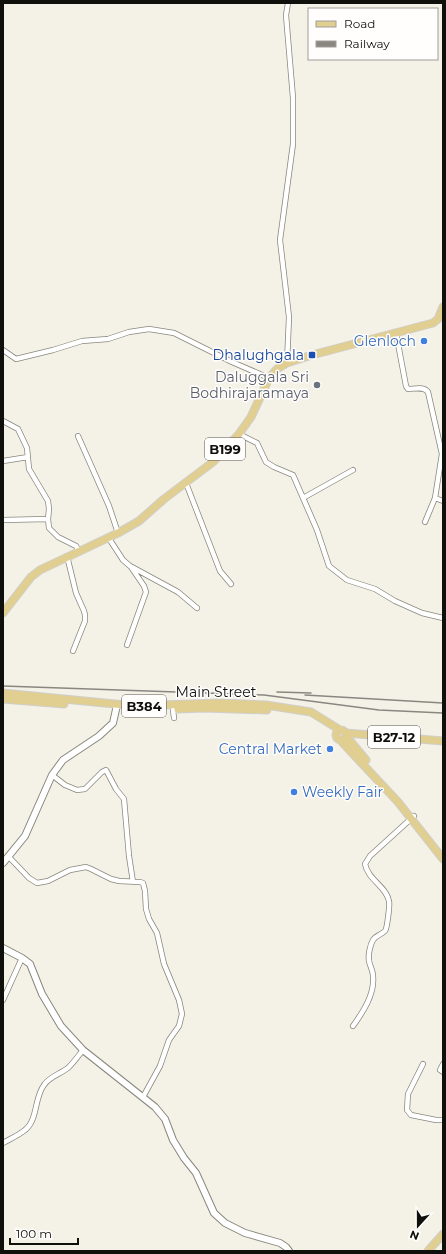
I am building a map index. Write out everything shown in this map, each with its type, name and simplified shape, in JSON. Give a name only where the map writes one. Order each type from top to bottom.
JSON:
[{"type":"main road","name":"B199","points":[[3,613],[31,577],[40,570],[118,533],[139,521],[164,499],[212,462],[239,434],[251,417],[269,378],[277,369],[287,363],[312,355],[433,323],[438,319],[443,307]]},
{"type":"main road","name":"Main Street","points":[[3,693],[117,706],[139,710],[204,708],[266,710],[285,708]]},
{"type":"main road","name":"Main Street","points":[[3,699],[117,706],[218,703],[266,705],[312,712],[327,721],[342,735],[373,774],[411,815]]},
{"type":"main road","name":"B27-12","points":[[342,735],[443,740]]},
{"type":"main road","name":"B384","points":[[411,815],[443,851]]},
{"type":"main road","name":"B384","points":[[411,815],[443,859]]},
{"type":"main road","points":[[428,1251],[443,1234]]},
{"type":"street","points":[[287,363],[289,317],[280,240],[293,144],[293,98],[286,15],[288,3]]},
{"type":"street","points":[[3,350],[16,359],[82,341],[108,339],[129,332],[149,329],[174,333],[232,362],[269,378]]},
{"type":"street","points":[[396,333],[406,386],[408,390],[423,389],[428,392],[442,454],[435,498],[425,522]]},
{"type":"street","points":[[3,421],[18,429],[27,448],[29,468],[48,501],[49,528],[58,537],[76,546],[79,551]]},
{"type":"street","points":[[239,434],[257,444],[266,462],[274,467],[293,474],[317,530],[329,566],[347,580],[376,589],[395,601],[422,613],[443,618]]},
{"type":"street","points":[[78,436],[109,506],[118,533]]},
{"type":"street","points":[[3,461],[28,457]]},
{"type":"street","points":[[303,498],[353,470]]},
{"type":"street","points":[[186,483],[220,571],[231,584]]},
{"type":"street","points":[[435,498],[443,501]]},
{"type":"street","points":[[3,520],[48,519]]},
{"type":"street","points":[[108,537],[144,586],[146,592],[127,645]]},
{"type":"street","points":[[67,556],[76,593],[85,615],[85,622],[73,651]]},
{"type":"street","points":[[130,566],[178,592],[197,608]]},
{"type":"street","points":[[3,863],[25,836],[52,775],[63,760],[99,736],[113,723],[117,706]]},
{"type":"street","points":[[173,710],[174,718]]},
{"type":"street","points":[[52,775],[65,785],[77,790],[85,789],[102,772],[106,770],[109,772],[116,789],[124,799],[129,856],[134,882]]},
{"type":"street","points":[[352,1026],[363,1012],[372,990],[373,975],[368,960],[369,952],[373,940],[377,935],[387,929],[388,910],[390,904],[388,895],[368,874],[365,864],[370,856],[411,815]]},
{"type":"street","points":[[9,857],[29,878],[37,883],[48,881],[70,870],[86,867],[91,868],[110,879],[140,882],[143,884],[146,891],[146,908],[149,919],[156,933],[164,964],[182,1014],[179,1026],[169,1040],[160,1066],[143,1097]]},
{"type":"street","points":[[3,948],[30,964],[33,968],[42,994],[61,1026],[83,1050],[155,1107],[165,1119],[173,1140],[184,1158],[196,1173],[214,1213],[225,1223],[245,1233],[280,1243],[289,1251]]},
{"type":"street","points":[[3,1000],[22,958]]},
{"type":"street","points":[[3,1143],[24,1131],[29,1126],[38,1097],[44,1085],[50,1078],[69,1067],[83,1050]]},
{"type":"street","points":[[423,1064],[408,1094],[407,1110],[411,1115],[443,1120]]},
{"type":"street","points":[[443,1064],[440,1070],[443,1072]]},
{"type":"railway","points":[[3,686],[264,695],[379,710],[443,713]]},
{"type":"railway","points":[[277,692],[311,693]]},
{"type":"railway","points":[[305,695],[443,703]]},
{"type":"place","name":"Glenloch","points":[[424,341]]},
{"type":"place","name":"Dhalughgala","points":[[312,355]]},
{"type":"place","name":"Daluggala Sri Bodhirajaramaya","points":[[317,385]]},
{"type":"place","name":"Central Market","points":[[330,749]]},
{"type":"place","name":"Weekly Fair","points":[[294,792]]}]
